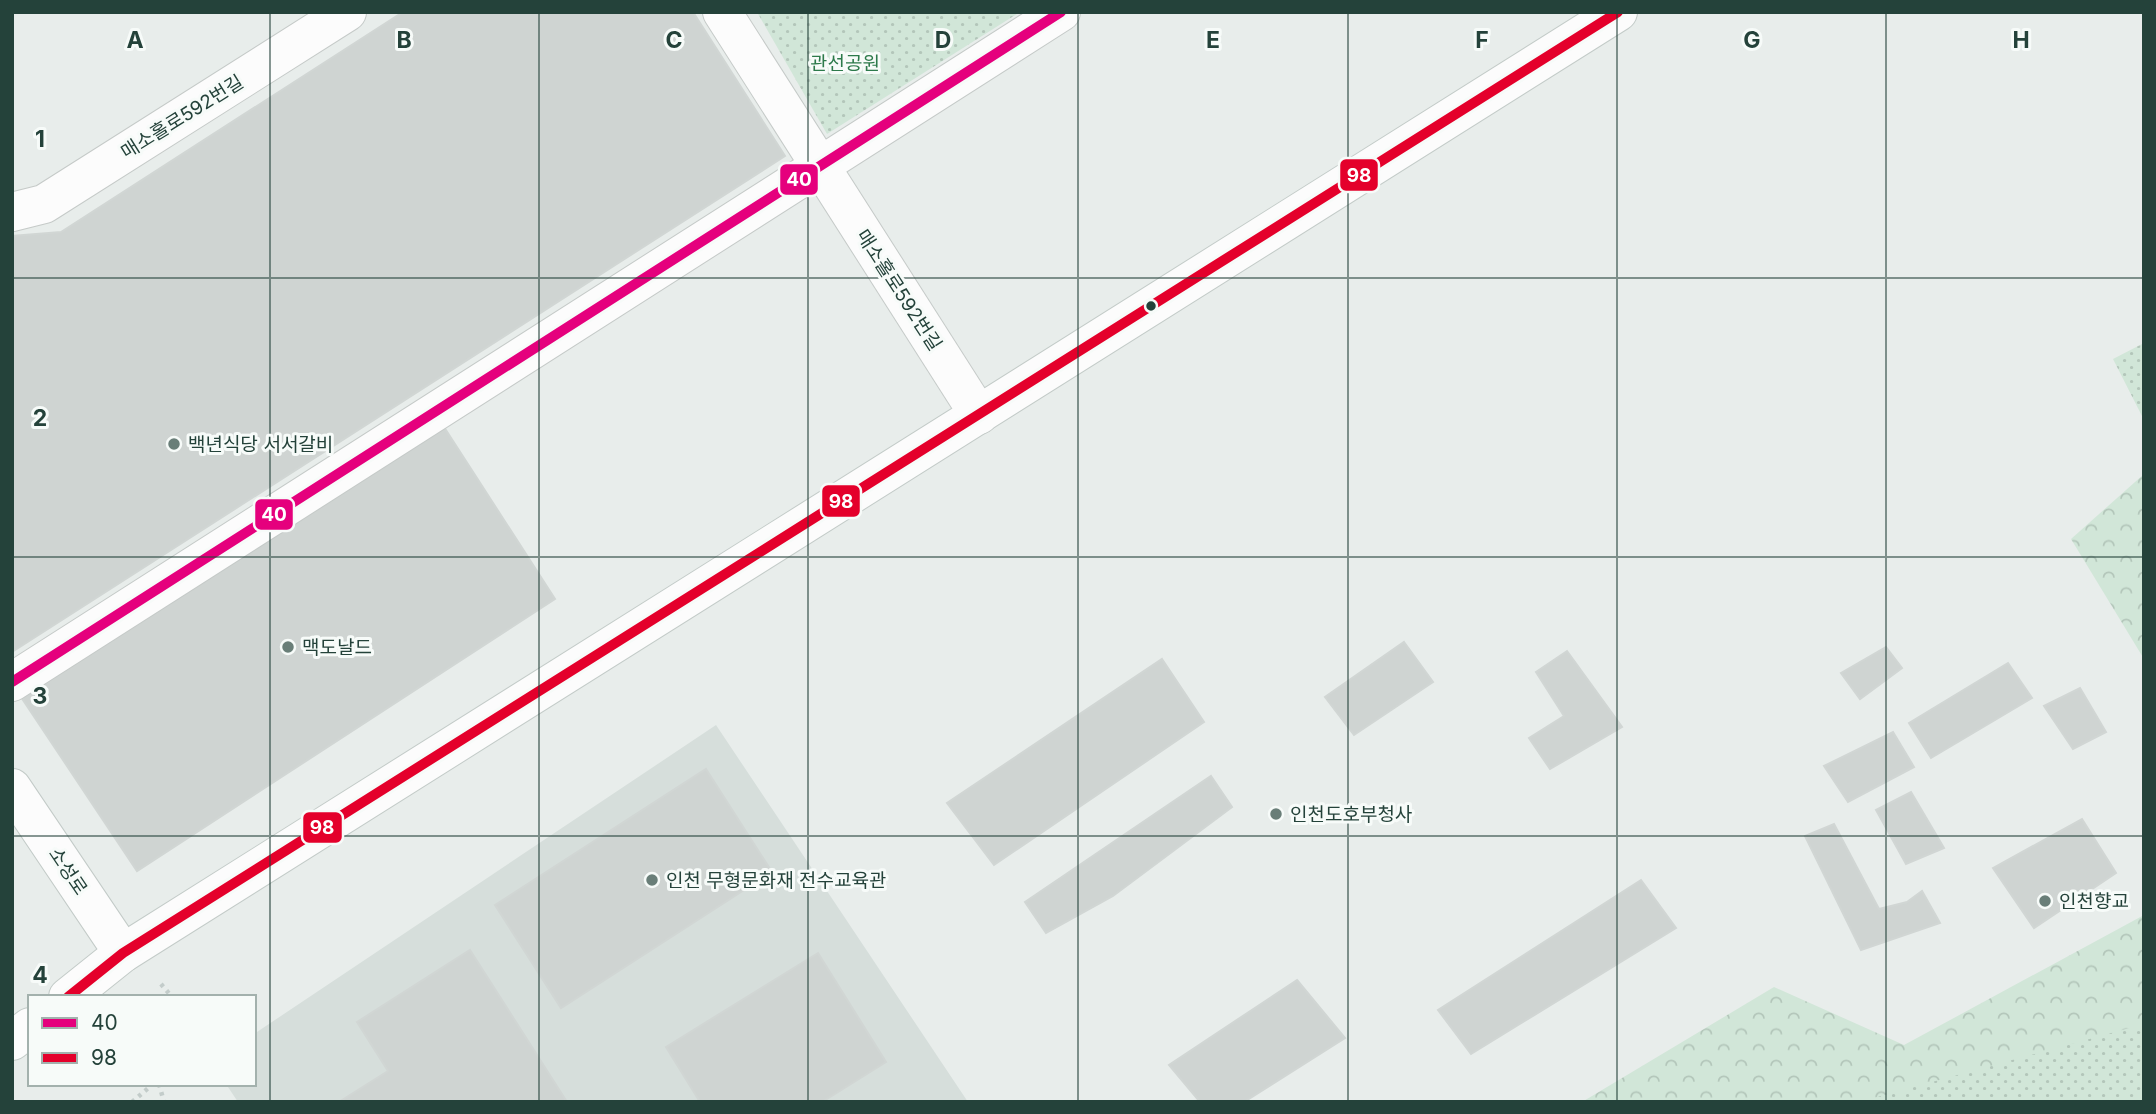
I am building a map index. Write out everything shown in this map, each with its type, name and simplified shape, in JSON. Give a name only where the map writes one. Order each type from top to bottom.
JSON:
[{"type":"street","name":"매소홀로592번길","points":[[12,212],[44,204],[347,12]]},
{"type":"street","name":"매소홀로592번길","points":[[722,12],[979,415]]},
{"type":"street","points":[[12,682],[1061,12]]},
{"type":"street","points":[[70,995],[123,953],[1618,12]]},
{"type":"street","name":"소성로","points":[[12,788],[123,953]]},
{"type":"street","points":[[12,1041],[28,1029]]},
{"type":"path","points":[[132,1102],[151,1086]]},
{"type":"shaded area","name":"인천 무형문화재 전수교육관","points":[[716,725],[968,1102],[238,1102],[227,1086],[256,1086],[256,1033]]},
{"type":"green space","name":"관선공원","points":[[757,12],[1020,12],[827,134]]},
{"type":"green space","points":[[2144,343],[2144,420],[2113,359]]},
{"type":"green space","points":[[2144,474],[2144,659],[2071,539]]},
{"type":"green space","points":[[2144,915],[2144,1102],[1582,1102],[1774,987],[1904,1045]]},
{"type":"green space","points":[[2144,1024],[2144,1102],[1859,1102]]},
{"type":"building","name":"백년식당 서서갈비","points":[[403,12],[693,12],[785,156],[12,652],[12,236],[61,232]]},
{"type":"building","name":"맥도날드","points":[[444,427],[555,599],[137,871],[19,694]]},
{"type":"building","points":[[1404,642],[1433,682],[1354,735],[1325,697]]},
{"type":"building","points":[[1886,647],[1902,668],[1860,699],[1841,673]]},
{"type":"building","points":[[1567,651],[1622,727],[1550,769],[1529,738],[1564,716],[1536,672]]},
{"type":"building","points":[[1162,659],[1204,722],[994,865],[947,803]]},
{"type":"building","points":[[2008,663],[2032,698],[1931,758],[1909,723]]},
{"type":"building","points":[[2080,688],[2106,732],[2073,749],[2044,706]]},
{"type":"building","points":[[1893,732],[1914,767],[1848,802],[1824,766]]},
{"type":"building","points":[[706,769],[772,872],[561,1008],[495,905]]},
{"type":"building","points":[[1211,776],[1232,807],[1113,896],[1046,933],[1025,902]]},
{"type":"building","points":[[1911,792],[1944,848],[1906,864],[1876,810]]},
{"type":"building","name":"인천향교","points":[[2082,819],[2116,873],[2034,928],[1993,868]]},
{"type":"building","points":[[1834,824],[1879,909],[1907,902],[1922,891],[1940,923],[1861,950],[1805,836]]},
{"type":"building","points":[[1641,880],[1676,928],[1471,1054],[1438,1010]]},
{"type":"building","points":[[470,950],[567,1102],[339,1102],[388,1071],[357,1022]]},
{"type":"building","points":[[818,953],[886,1062],[822,1102],[700,1102],[666,1047]]},
{"type":"building","points":[[1297,980],[1345,1038],[1244,1102],[1200,1102],[1169,1065]]},
{"type":"transit line","name":"40","points":[[12,682],[1061,12]]},
{"type":"transit line","name":"98","points":[[70,995],[123,953],[1618,12]]},
{"type":"place","name":"백년식당 서서갈비","points":[[174,444]]},
{"type":"place","name":"맥도날드","points":[[288,647]]},
{"type":"place","name":"인천도호부청사","points":[[1276,814]]},
{"type":"place","name":"인천 무형문화재 전수교육관","points":[[652,880]]},
{"type":"place","name":"인천향교","points":[[2045,901]]}]
